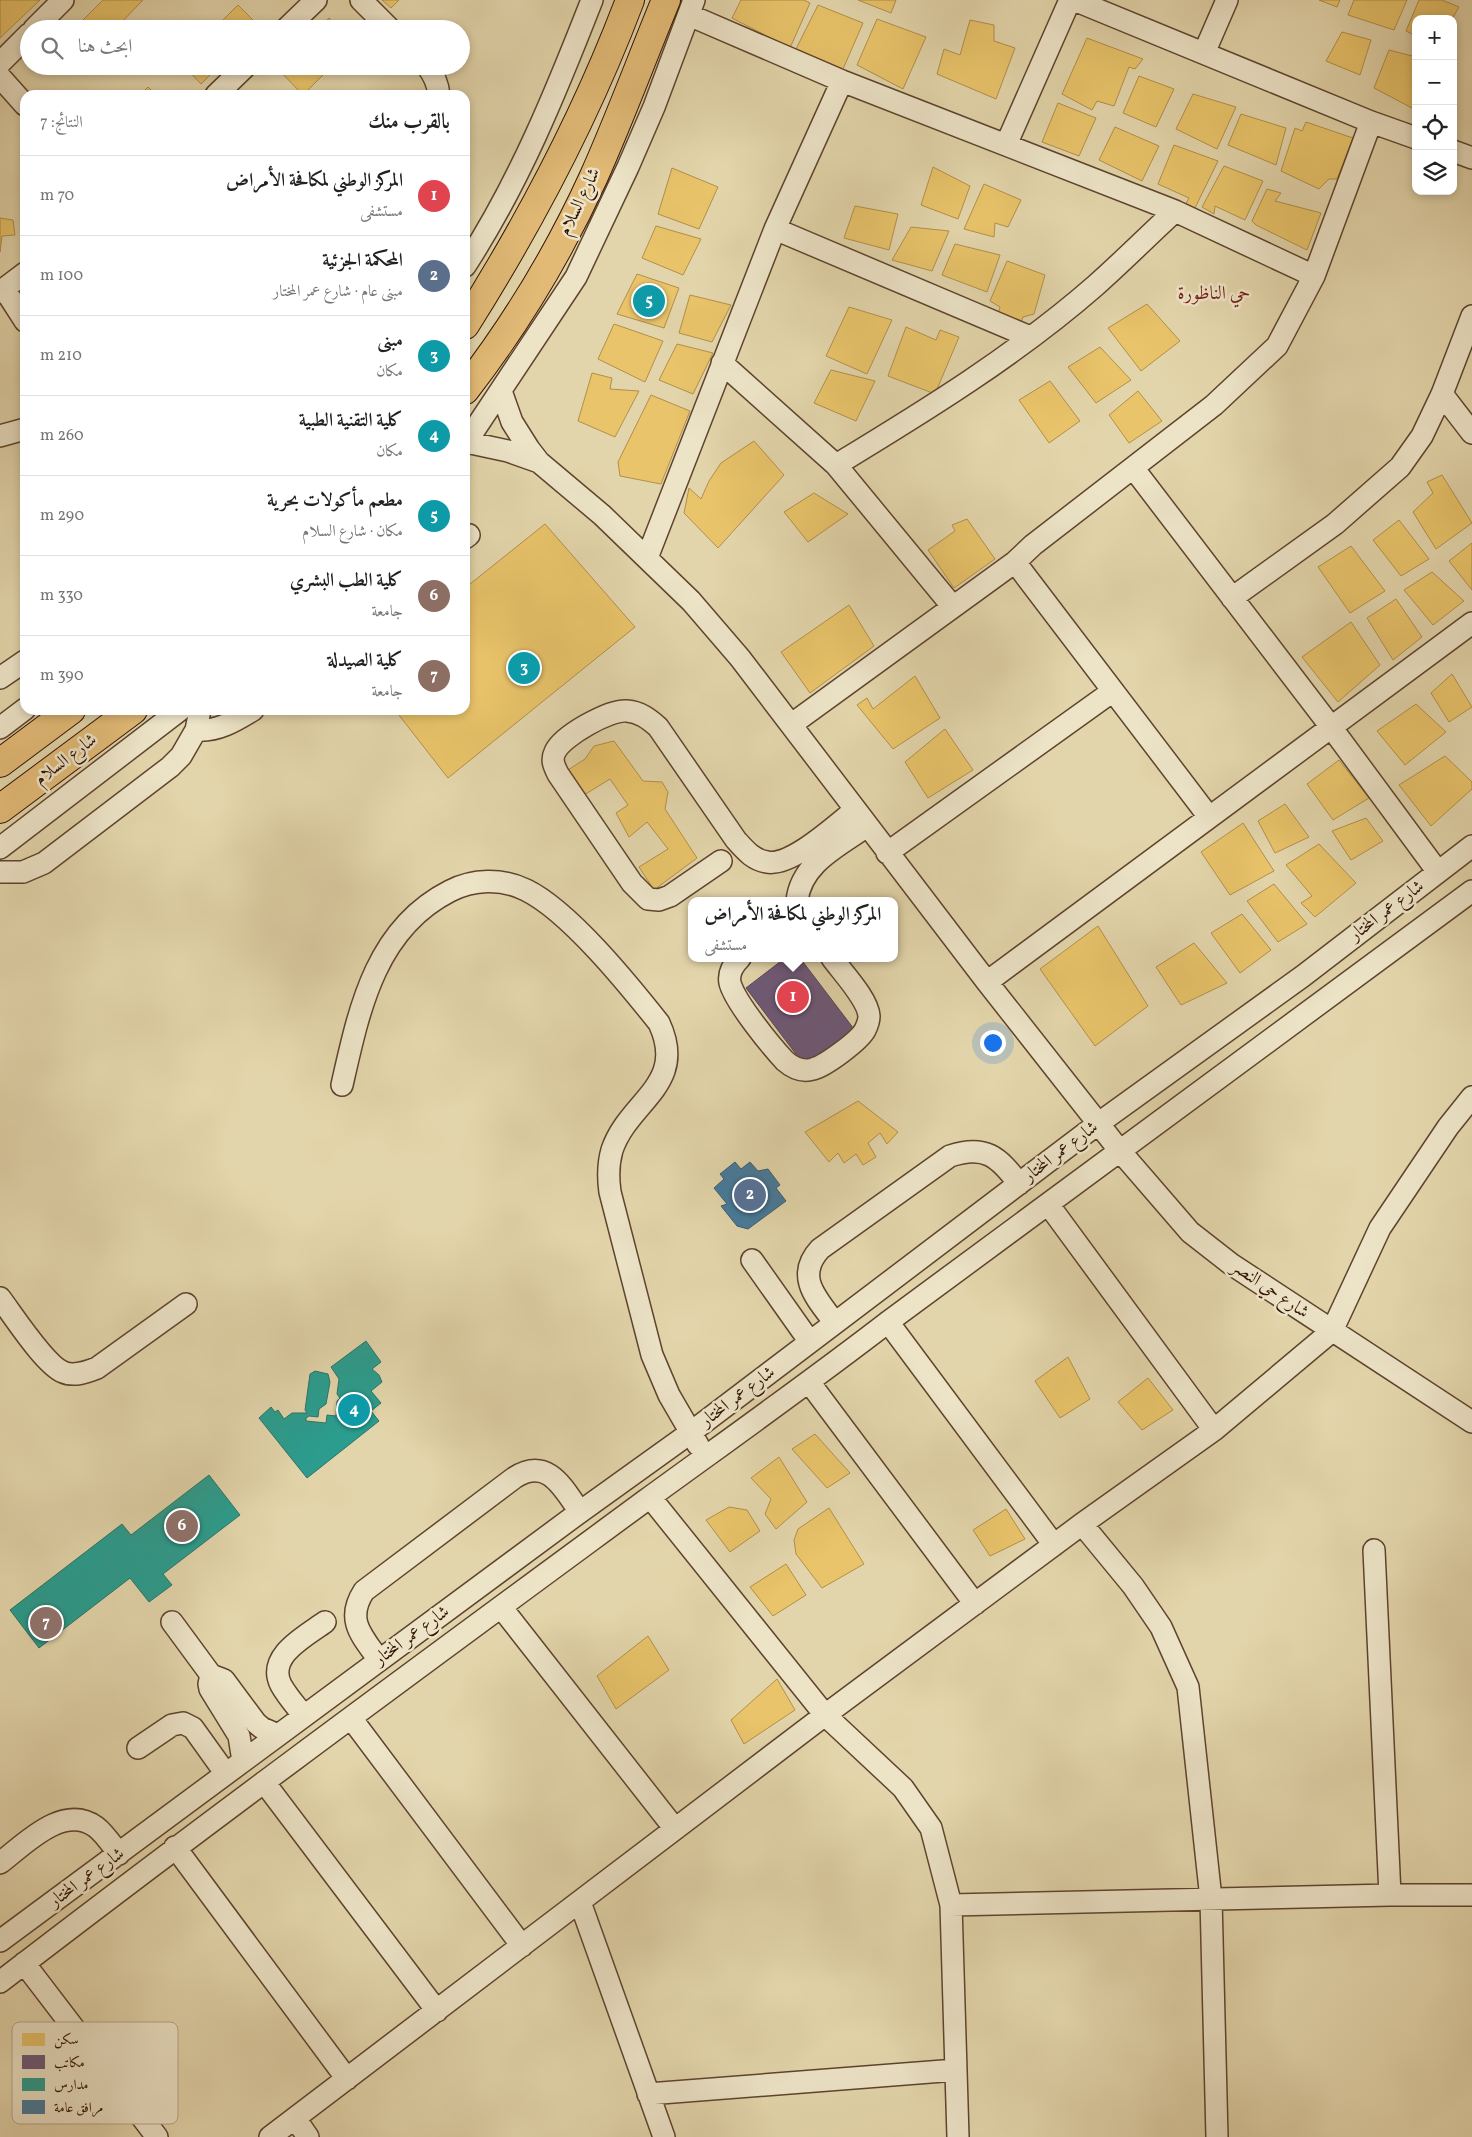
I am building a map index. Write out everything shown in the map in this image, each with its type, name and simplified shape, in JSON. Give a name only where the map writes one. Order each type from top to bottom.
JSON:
[{"type":"highway","points":[[470,317],[541,197],[579,119],[630,0]]},
{"type":"highway","name":"شارع السلام","points":[[470,383],[529,297],[564,236],[594,176],[666,0]]},
{"type":"highway","points":[[0,763],[64,715]]},
{"type":"highway","name":"شارع السلام","points":[[0,809],[126,715]]},
{"type":"street","points":[[43,20],[64,0]]},
{"type":"street","points":[[295,20],[316,0]]},
{"type":"street","points":[[361,0],[381,20]]},
{"type":"street","points":[[470,258],[526,158],[553,98],[592,0]]},
{"type":"street","points":[[1006,146],[1070,0]]},
{"type":"street","points":[[1074,0],[1371,122],[1412,137]]},
{"type":"street","points":[[1204,53],[1227,0]]},
{"type":"street","points":[[470,437],[576,277],[654,107],[691,7],[842,81],[1175,211],[1314,276]]},
{"type":"street","points":[[0,63],[20,43]]},
{"type":"street","points":[[221,90],[237,75]]},
{"type":"street","points":[[433,75],[438,90]]},
{"type":"street","points":[[0,77],[20,99]]},
{"type":"street","points":[[647,558],[775,229],[842,81]]},
{"type":"street","points":[[792,724],[1015,562],[1033,545],[1134,469],[1214,405],[1277,346],[1314,276],[1371,122]]},
{"type":"street","points":[[1457,152],[1472,158]]},
{"type":"street","points":[[836,465],[921,414],[1030,337],[1094,287],[1175,211]]},
{"type":"street","points":[[775,229],[1030,337]]},
{"type":"street","points":[[20,277],[2,291],[20,314]]},
{"type":"street","points":[[1232,598],[1336,524],[1400,467],[1422,436],[1442,394],[1472,316]]},
{"type":"street","points":[[722,363],[836,465],[953,607]]},
{"type":"street","points":[[501,392],[520,436],[539,462]]},
{"type":"street","points":[[1442,394],[1472,433]]},
{"type":"street","points":[[0,436],[20,430]]},
{"type":"street","points":[[470,444],[501,449],[539,462]]},
{"type":"street","name":"شارع حي النصر","points":[[539,462],[602,515],[698,608],[792,724],[887,853],[1120,1151],[1190,1232],[1231,1264],[1472,1422]]},
{"type":"street","points":[[1134,469],[1331,727],[1438,872]]},
{"type":"street","points":[[1015,562],[1209,817]]},
{"type":"street","points":[[987,982],[1472,623]]},
{"type":"street","points":[[2,674],[20,664]]},
{"type":"street","points":[[887,853],[1113,691]]},
{"type":"street","points":[[721,861],[670,896],[659,900],[648,899],[632,883],[558,774],[553,762],[558,747],[606,714],[617,711],[639,713],[658,727],[736,840],[749,854],[767,862],[776,863],[793,856],[861,818]]},
{"type":"street","points":[[0,728],[20,712]]},
{"type":"street","points":[[0,848],[173,715]]},
{"type":"street","points":[[198,720],[206,731],[218,728],[243,715]]},
{"type":"street","points":[[0,872],[23,872],[54,857],[170,766],[190,744],[198,720]]},
{"type":"street","points":[[798,897],[803,878],[814,864],[861,818]]},
{"type":"street","name":"شارع عمر المختار","points":[[0,1941],[580,1512],[690,1433],[1099,1123],[1303,976],[1472,846]]},
{"type":"street","points":[[342,1085],[355,1027],[371,978],[399,932],[431,901],[456,888],[475,882],[499,882],[526,889],[557,911],[581,935],[659,1023],[668,1048],[668,1062],[664,1075],[618,1138],[612,1151],[608,1178],[652,1355],[669,1395],[690,1433],[707,1458]]},
{"type":"street","name":"شارع عمر المختار","points":[[0,1982],[175,1847],[650,1497],[707,1458],[1472,891]]},
{"type":"street","points":[[737,962],[730,977],[738,1000],[785,1061],[791,1066],[805,1070],[819,1067],[861,1036],[868,1021],[866,1004],[835,962]]},
{"type":"street","points":[[1303,976],[1322,1001]]},
{"type":"street","points":[[270,2137],[825,1715],[1082,1524],[1214,1430],[1332,1331],[1380,1228],[1448,1126],[1472,1097]]},
{"type":"street","points":[[835,1323],[816,1298],[809,1284],[809,1269],[815,1255],[820,1250],[944,1160],[963,1151],[977,1151],[990,1155],[1001,1162],[1019,1184]]},
{"type":"street","points":[[1048,1204],[1214,1430]]},
{"type":"street","points":[[752,1260],[810,1342]]},
{"type":"street","points":[[0,1298],[49,1362],[63,1372],[71,1374],[89,1372],[97,1368],[186,1304]]},
{"type":"street","points":[[888,1322],[1054,1545]]},
{"type":"street","points":[[809,1382],[975,1604]]},
{"type":"street","points":[[379,1660],[358,1630],[355,1620],[358,1600],[364,1592],[514,1478],[531,1470],[549,1473],[556,1478],[580,1512]]},
{"type":"street","points":[[650,1497],[825,1715],[904,1788],[931,1828],[951,1905],[958,2137]]},
{"type":"street","points":[[1082,1524],[1133,1586],[1160,1627],[1188,1687],[1211,1899],[1217,2137]]},
{"type":"street","points":[[1374,1550],[1390,1895]]},
{"type":"street","points":[[501,1607],[675,1829]]},
{"type":"street","points":[[172,1622],[211,1675],[224,1680],[256,1723],[262,1728],[278,1735]]},
{"type":"street","points":[[304,1716],[281,1686],[278,1672],[279,1664],[286,1651],[325,1622]]},
{"type":"street","points":[[211,1675],[210,1689],[239,1736],[243,1761]]},
{"type":"street","points":[[352,1718],[522,1946]]},
{"type":"street","points":[[138,1748],[172,1724],[183,1723],[193,1728],[226,1774]]},
{"type":"street","points":[[264,1782],[437,2010]]},
{"type":"street","points":[[0,1862],[46,1829],[66,1820],[77,1819],[97,1828],[119,1854]]},
{"type":"street","points":[[175,1847],[347,2079]]},
{"type":"street","points":[[951,1905],[1390,1895],[1472,1895]]},
{"type":"street","points":[[580,1902],[664,2137]]},
{"type":"street","points":[[24,1963],[69,2022]]},
{"type":"street","points":[[648,2094],[956,2070]]},
{"type":"street","points":[[295,2118],[308,2137]]},
{"type":"street","points":[[147,2124],[157,2137]]},
{"type":"building: سكن","points":[[0,0],[40,0],[0,38]]},
{"type":"building: سكن","points":[[103,0],[143,0],[124,20],[83,20]]},
{"type":"building: سكن","points":[[382,0],[399,0],[391,8]]},
{"type":"building: سكن","points":[[741,0],[804,0],[810,3],[790,48],[732,18]]},
{"type":"building: سكن","points":[[858,0],[896,0],[891,13]]},
{"type":"building: سكن","points":[[1319,0],[1340,0],[1337,7]]},
{"type":"building: سكن","points":[[1354,0],[1407,0],[1394,30],[1348,15]]},
{"type":"building: سكن","points":[[1419,0],[1442,0],[1459,7],[1454,15],[1413,15]]},
{"type":"building: سكن","points":[[238,5],[253,20],[223,20]]},
{"type":"building: سكن","points":[[818,5],[863,23],[843,69],[796,49]]},
{"type":"building: سكن","points":[[1412,17],[1412,34],[1406,31]]},
{"type":"building: سكن","points":[[877,19],[926,37],[903,89],[857,65]]},
{"type":"building: سكن","points":[[970,20],[994,25],[994,41],[1015,48],[996,99],[937,74],[944,49],[960,55]]},
{"type":"building: سكن","points":[[1342,32],[1371,40],[1360,75],[1326,61]]},
{"type":"building: سكن","points":[[1087,38],[1143,59],[1135,69],[1129,67],[1114,106],[1097,101],[1092,110],[1062,94]]},
{"type":"building: سكن","points":[[1389,50],[1412,56],[1412,108],[1374,88]]},
{"type":"building: سكن","points":[[192,75],[210,75],[201,84]]},
{"type":"building: سكن","points":[[284,75],[323,75],[308,90],[298,90]]},
{"type":"building: سكن","points":[[1139,76],[1174,89],[1156,127],[1123,113]]},
{"type":"building: سكن","points":[[1193,94],[1236,107],[1217,149],[1176,129]]},
{"type":"building: سكن","points":[[1058,103],[1096,118],[1079,156],[1042,142]]},
{"type":"building: سكن","points":[[1241,114],[1286,128],[1276,165],[1228,145]]},
{"type":"building: سكن","points":[[1306,122],[1353,138],[1337,179],[1329,179],[1319,189],[1281,171],[1295,128],[1302,131]]},
{"type":"building: سكن","points":[[1115,127],[1159,146],[1142,181],[1099,160]]},
{"type":"building: سكن","points":[[1174,145],[1218,161],[1194,210],[1185,205],[1189,198],[1158,184]]},
{"type":"building: سكن","points":[[1224,166],[1263,181],[1245,220],[1215,206],[1214,214],[1202,207]]},
{"type":"building: سكن","points":[[933,167],[970,186],[958,219],[921,205]]},
{"type":"building: سكن","points":[[672,168],[718,187],[699,229],[658,214]]},
{"type":"building: سكن","points":[[984,184],[1021,200],[1008,227],[995,223],[994,237],[964,229]]},
{"type":"building: سكن","points":[[1267,189],[1281,193],[1275,201],[1321,213],[1307,250],[1256,225],[1252,221]]},
{"type":"building: سكن","points":[[855,206],[898,214],[889,250],[844,238]]},
{"type":"building: سكن","points":[[0,218],[13,220],[15,235],[2,236],[0,252]]},
{"type":"building: سكن","points":[[656,226],[701,239],[683,275],[642,258]]},
{"type":"building: سكن","points":[[911,227],[949,231],[932,271],[892,260]]},
{"type":"building: سكن","points":[[955,244],[1000,255],[987,292],[942,275]]},
{"type":"building: سكن","points":[[1007,261],[1045,275],[1034,314],[1023,317],[1020,325],[998,315],[1000,307],[990,301]]},
{"type":"building: سكن","points":[[637,274],[679,288],[664,328],[617,314]]},
{"type":"building: سكن","points":[[690,295],[731,305],[712,342],[679,333]]},
{"type":"building: سكن","points":[[1147,304],[1180,341],[1141,371],[1108,328]]},
{"type":"building: سكن","points":[[849,307],[892,320],[867,374],[826,356]]},
{"type":"building: سكن","points":[[614,324],[663,341],[645,382],[598,359]]},
{"type":"building: سكن","points":[[906,327],[936,340],[940,330],[959,337],[935,394],[888,376]]},
{"type":"building: سكن","points":[[677,344],[713,353],[693,394],[659,380]]},
{"type":"building: سكن","points":[[1100,347],[1131,380],[1096,403],[1068,367]]},
{"type":"building: سكن","points":[[831,370],[875,381],[856,421],[814,403]]},
{"type":"building: سكن","points":[[592,373],[612,378],[610,389],[639,391],[615,437],[578,421]]},
{"type":"building: سكن","points":[[1050,381],[1080,421],[1049,443],[1019,400]]},
{"type":"building: سكن","points":[[1138,391],[1162,421],[1129,443],[1109,415]]},
{"type":"building: سكن","points":[[651,395],[690,411],[661,484],[620,476],[618,462]]},
{"type":"building: سكن","points":[[754,441],[784,475],[718,548],[684,513],[689,488],[701,499],[709,481],[721,463]]},
{"type":"building: سكن","points":[[1442,475],[1472,523],[1436,549],[1413,512],[1433,493],[1427,482]]},
{"type":"building: سكن","points":[[814,493],[848,514],[808,542],[784,512]]},
{"type":"building: سكن","points":[[967,519],[995,559],[954,588],[928,550],[955,531],[952,525]]},
{"type":"building: سكن","points":[[1399,520],[1429,559],[1401,576],[1373,540]]},
{"type":"building: سكن","points":[[545,524],[635,627],[448,778],[399,715],[470,715],[470,584]]},
{"type":"building: سكن","points":[[1472,543],[1472,590],[1449,561]]},
{"type":"building: سكن","points":[[1351,546],[1385,591],[1350,613],[1318,567]]},
{"type":"building: سكن","points":[[1432,572],[1464,601],[1433,625],[1404,590]]},
{"type":"building: سكن","points":[[1396,599],[1422,637],[1393,660],[1367,618]]},
{"type":"building: سكن","points":[[849,605],[874,646],[810,693],[781,652]]},
{"type":"building: سكن","points":[[1351,622],[1380,665],[1338,702],[1302,657]]},
{"type":"building: سكن","points":[[1452,674],[1472,707],[1449,722],[1431,693]]},
{"type":"building: سكن","points":[[915,676],[940,718],[893,749],[857,705],[867,698],[873,709]]},
{"type":"building: سكن","points":[[1416,704],[1446,732],[1405,765],[1377,731]]},
{"type":"building: سكن","points":[[945,729],[973,770],[928,798],[905,762]]},
{"type":"building: سكن","points":[[614,741],[643,781],[662,782],[668,792],[665,809],[697,858],[654,890],[639,867],[668,849],[647,822],[629,837],[616,813],[628,805],[610,779],[584,795],[568,770],[585,759],[594,746]]},
{"type":"building: سكن","points":[[1445,756],[1472,782],[1472,789],[1431,826],[1399,785]]},
{"type":"building: سكن","points":[[1339,760],[1369,798],[1333,820],[1307,784]]},
{"type":"building: سكن","points":[[1285,804],[1309,837],[1275,853],[1258,821]]},
{"type":"building: سكن","points":[[1366,818],[1383,841],[1351,860],[1332,831]]},
{"type":"building: سكن","points":[[1243,823],[1274,871],[1230,895],[1201,852]]},
{"type":"building: سكن","points":[[1319,844],[1356,883],[1315,917],[1301,903],[1312,896],[1286,865]]},
{"type":"building: سكن","points":[[1274,884],[1307,924],[1278,942],[1247,901]]},
{"type":"building: سكن","points":[[1242,914],[1271,950],[1240,973],[1211,933]]},
{"type":"building: سكن","points":[[1098,926],[1148,1006],[1095,1046],[1040,969]]},
{"type":"building: سكن","points":[[1194,943],[1227,983],[1181,1005],[1156,967]]},
{"type":"building: سكن","points":[[858,1101],[898,1132],[887,1144],[880,1133],[868,1143],[876,1157],[863,1165],[856,1154],[844,1163],[838,1153],[829,1162],[805,1132]]},
{"type":"building: سكن","points":[[1068,1357],[1090,1399],[1060,1418],[1035,1381]]},
{"type":"building: سكن","points":[[1148,1378],[1173,1410],[1142,1430],[1118,1402]]},
{"type":"building: سكن","points":[[815,1434],[850,1473],[827,1488],[792,1449]]},
{"type":"building: سكن","points":[[779,1457],[807,1502],[776,1529],[765,1514],[771,1499],[751,1478]]},
{"type":"building: سكن","points":[[729,1507],[747,1510],[760,1531],[730,1552],[706,1520]]},
{"type":"building: سكن","points":[[829,1508],[864,1564],[822,1588],[796,1554],[794,1540],[798,1529]]},
{"type":"building: سكن","points":[[1006,1509],[1025,1539],[990,1556],[973,1530]]},
{"type":"building: سكن","points":[[786,1564],[806,1595],[773,1616],[750,1587]]},
{"type":"building: سكن","points":[[648,1636],[669,1670],[616,1709],[597,1676]]},
{"type":"building: سكن","points":[[777,1679],[795,1710],[744,1744],[731,1720]]},
{"type":"building: مكاتب","points":[[780,962],[803,962],[854,1029],[805,1066],[746,988]]},
{"type":"building: مدارس","points":[[366,1341],[381,1362],[372,1369],[379,1375],[382,1382],[371,1391],[381,1403],[371,1411],[379,1421],[307,1478],[259,1418],[271,1407],[275,1412],[278,1410],[284,1419],[292,1413],[307,1413],[305,1410],[310,1374],[315,1371],[328,1374],[330,1382],[326,1404],[319,1409],[318,1417],[309,1416],[306,1418],[306,1421],[326,1423],[327,1415],[336,1416],[337,1401],[340,1398],[337,1394],[339,1379],[331,1367]]},
{"type":"building: مدارس","points":[[209,1475],[240,1515],[163,1574],[172,1585],[149,1602],[130,1578],[39,1648],[10,1610],[122,1524],[131,1535]]},
{"type":"building: مرافق عامة","points":[[735,1162],[741,1169],[750,1162],[758,1171],[768,1169],[780,1185],[776,1188],[786,1201],[748,1229],[737,1226],[721,1206],[727,1204],[714,1188],[724,1179],[720,1174]]},
{"type":"place","name":"مطعم مأكولات بحرية","points":[[649,301]]},
{"type":"place","name":"مبنى","points":[[524,668]]},
{"type":"place","name":"المركز الوطني لمكافحة الأمراض","points":[[793,997]]},
{"type":"place","name":"المحكمة الجزئية","points":[[750,1195]]},
{"type":"place","name":"كلية التقنية الطبية","points":[[354,1410]]},
{"type":"place","name":"كلية الطب البشري","points":[[182,1526]]},
{"type":"place","name":"كلية الصيدلة","points":[[46,1623]]},
{"type":"district","name":"حي الناظورة","points":[[1214,294]]}]
